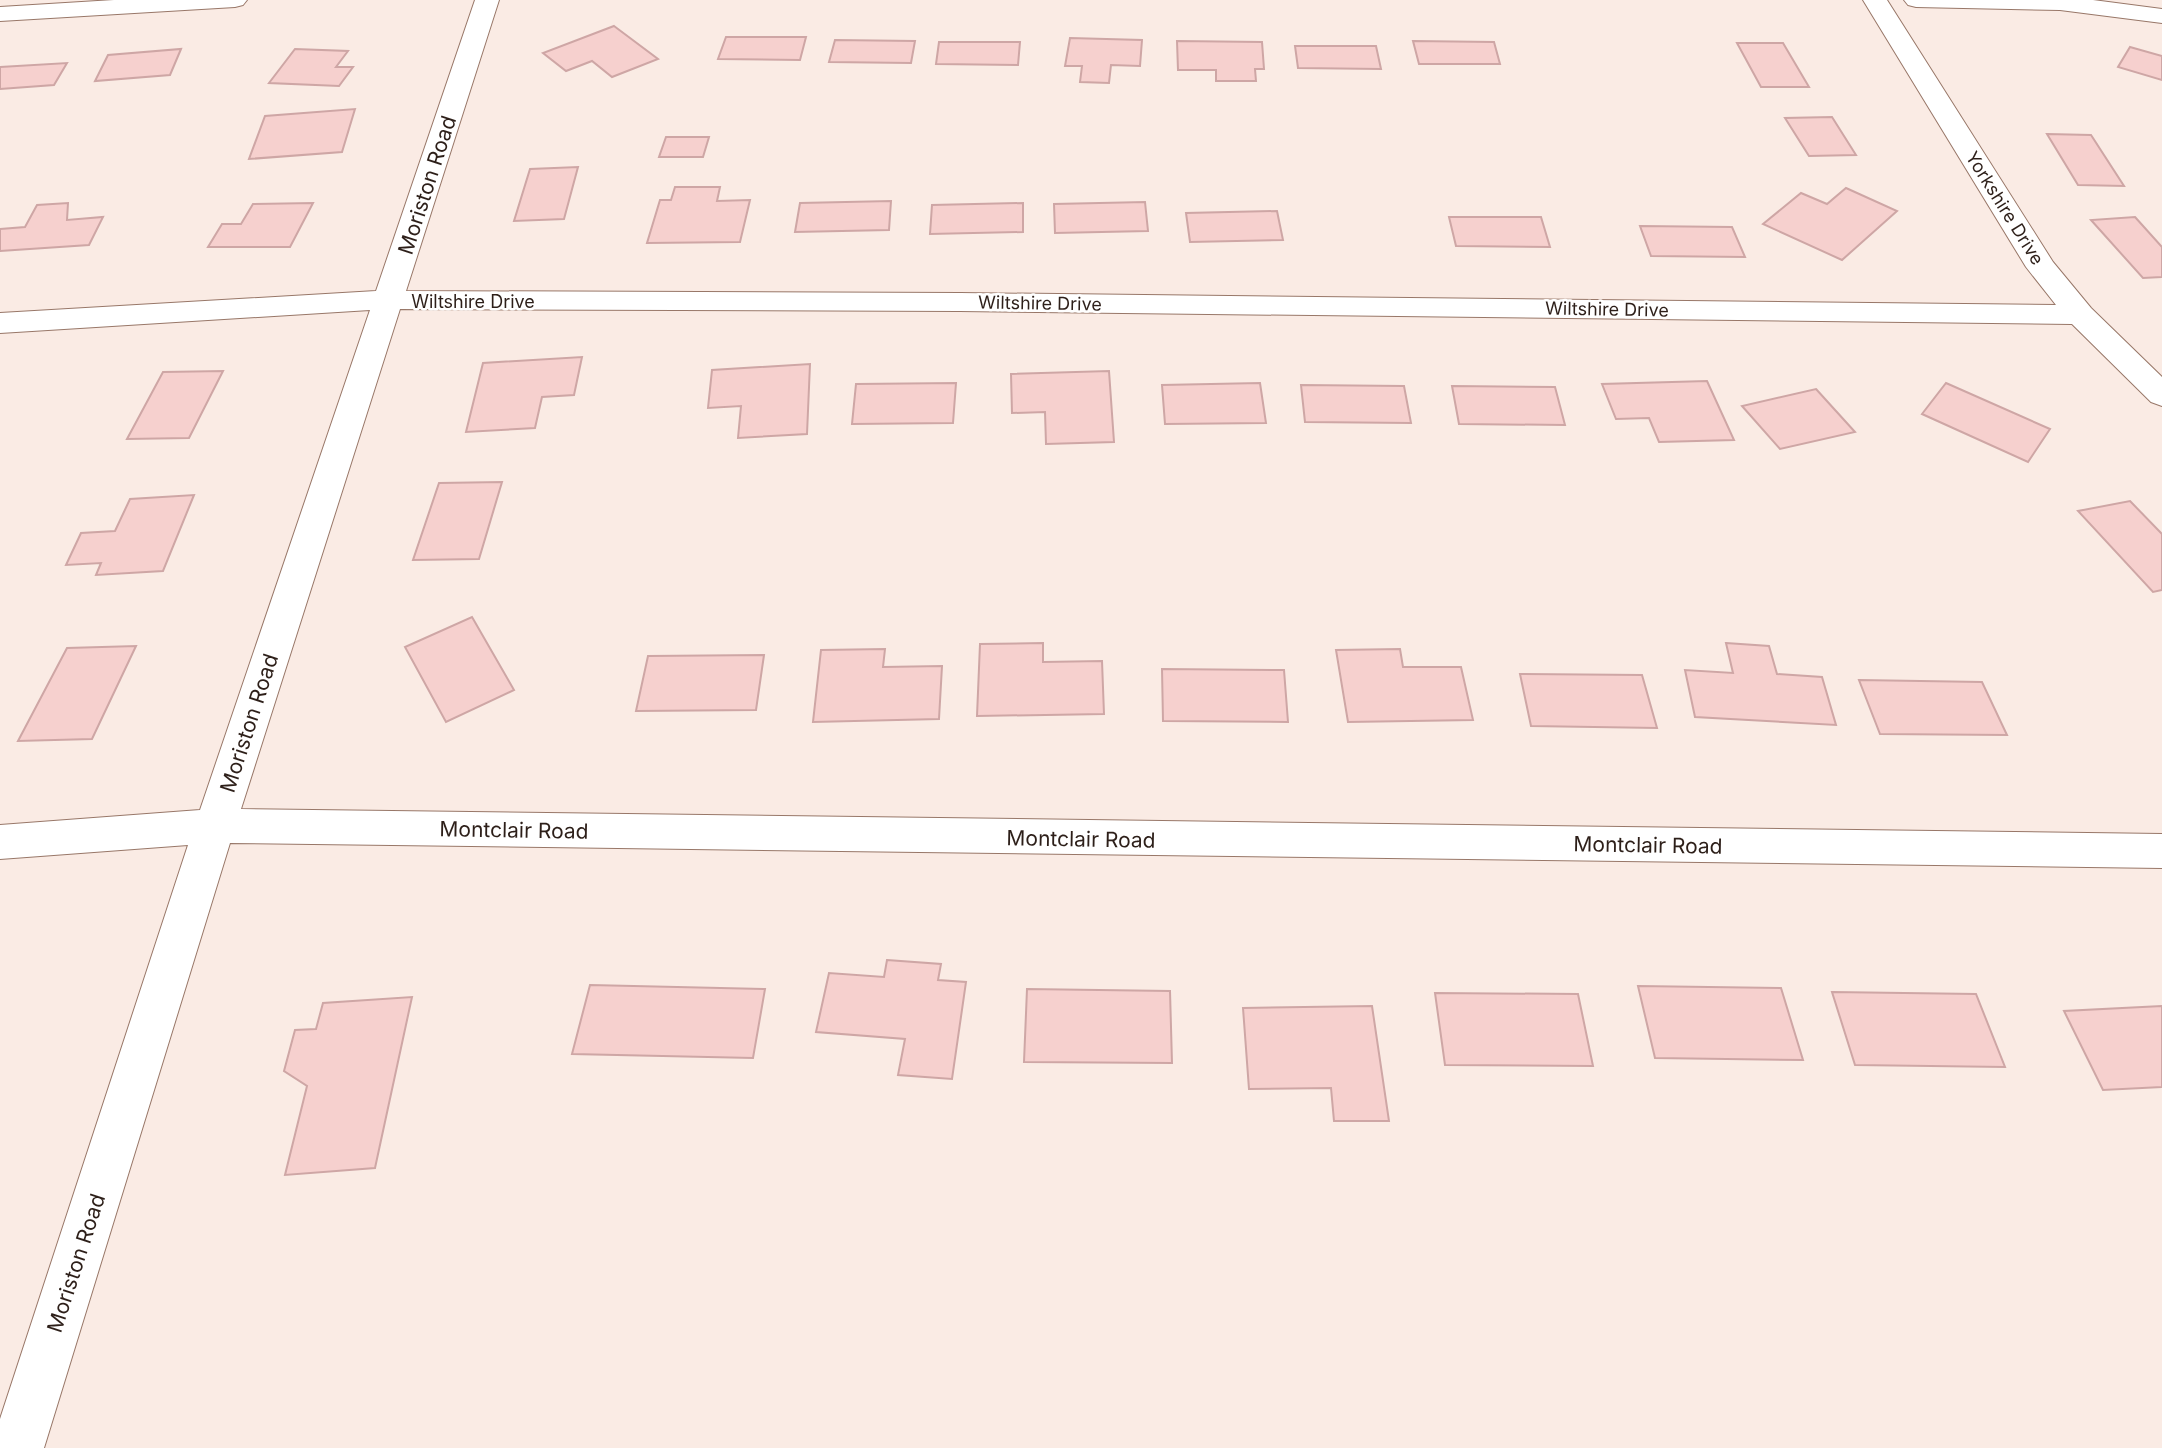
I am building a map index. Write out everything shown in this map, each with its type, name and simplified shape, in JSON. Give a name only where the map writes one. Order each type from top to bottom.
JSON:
[{"type":"street","points":[[0,14],[234,0]]},
{"type":"street","name":"Moriston Road","points":[[16,1448],[215,826],[488,0]]},
{"type":"street","name":"Yorkshire Drive","points":[[1875,0],[2040,267],[2080,315],[2162,395]]},
{"type":"street","points":[[1916,0],[2060,3],[2162,16]]},
{"type":"street","name":"Wiltshire Drive","points":[[0,323],[389,300],[946,302],[2080,315]]},
{"type":"street","name":"Montclair Road","points":[[0,842],[215,826],[2162,851]]},
{"type":"building","points":[[614,26],[658,59],[612,77],[592,61],[566,71],[543,53]]},
{"type":"building","points":[[726,37],[806,37],[800,60],[718,59]]},
{"type":"building","points":[[1070,38],[1142,40],[1140,66],[1111,65],[1109,83],[1080,82],[1082,66],[1065,66]]},
{"type":"building","points":[[835,40],[915,41],[911,63],[829,62]]},
{"type":"building","points":[[1177,41],[1262,42],[1264,69],[1255,69],[1256,81],[1216,81],[1216,70],[1178,70]]},
{"type":"building","points":[[1413,41],[1494,42],[1500,64],[1419,64]]},
{"type":"building","points":[[939,42],[1020,42],[1018,65],[936,64]]},
{"type":"building","points":[[1737,43],[1783,43],[1809,87],[1761,87]]},
{"type":"building","points":[[1295,46],[1376,46],[1381,69],[1298,68]]},
{"type":"building","points":[[2130,47],[2162,56],[2162,80],[2118,67]]},
{"type":"building","points":[[181,49],[170,75],[95,81],[108,55]]},
{"type":"building","points":[[295,49],[348,51],[336,67],[353,67],[339,86],[269,83]]},
{"type":"building","points":[[67,63],[54,85],[0,89],[0,67]]},
{"type":"building","points":[[355,109],[342,152],[249,159],[265,116]]},
{"type":"building","points":[[1832,117],[1856,155],[1809,156],[1785,118]]},
{"type":"building","points":[[2047,134],[2091,135],[2124,186],[2078,185]]},
{"type":"building","points":[[666,137],[709,137],[703,157],[659,157]]},
{"type":"building","points":[[578,167],[564,219],[514,221],[530,169]]},
{"type":"building","points":[[675,187],[720,187],[717,201],[750,200],[740,242],[647,243],[660,200],[671,200]]},
{"type":"building","points":[[1846,188],[1897,211],[1842,260],[1763,224],[1801,193],[1827,204]]},
{"type":"building","points":[[891,201],[889,230],[795,232],[800,203]]},
{"type":"building","points":[[1145,202],[1148,231],[1055,233],[1054,204]]},
{"type":"building","points":[[68,203],[67,220],[103,217],[89,245],[0,251],[0,229],[25,227],[37,205]]},
{"type":"building","points":[[313,203],[290,247],[208,247],[222,224],[241,224],[253,204]]},
{"type":"building","points":[[1023,203],[1023,232],[930,234],[932,205]]},
{"type":"building","points":[[1277,211],[1283,240],[1190,242],[1186,213]]},
{"type":"building","points":[[1449,217],[1541,217],[1550,247],[1456,246]]},
{"type":"building","points":[[2135,217],[2162,247],[2162,277],[2143,278],[2091,220]]},
{"type":"building","points":[[1640,226],[1732,227],[1745,257],[1651,256]]},
{"type":"building","points":[[582,357],[574,395],[542,397],[535,428],[466,432],[483,363]]},
{"type":"building","points":[[810,364],[807,434],[738,438],[741,406],[708,408],[712,370]]},
{"type":"building","points":[[223,371],[189,438],[127,439],[163,372]]},
{"type":"building","points":[[1109,371],[1114,442],[1046,444],[1045,412],[1012,413],[1011,374]]},
{"type":"building","points":[[1707,381],[1734,440],[1659,442],[1649,418],[1616,419],[1602,384]]},
{"type":"building","points":[[956,383],[953,423],[852,424],[856,384]]},
{"type":"building","points":[[1260,383],[1266,423],[1165,424],[1162,385]]},
{"type":"building","points":[[1946,383],[2050,429],[2028,462],[1922,414]]},
{"type":"building","points":[[1301,385],[1404,386],[1411,423],[1305,422]]},
{"type":"building","points":[[1452,386],[1555,387],[1565,425],[1459,424]]},
{"type":"building","points":[[1816,389],[1855,432],[1780,449],[1742,406]]},
{"type":"building","points":[[502,482],[479,559],[413,560],[439,483]]},
{"type":"building","points":[[194,495],[163,571],[96,575],[101,563],[66,565],[81,533],[115,531],[130,499]]},
{"type":"building","points":[[2130,501],[2162,534],[2162,590],[2153,592],[2078,511]]},
{"type":"building","points":[[472,617],[514,690],[446,722],[405,647]]},
{"type":"building","points":[[1043,643],[1043,662],[1102,661],[1104,714],[977,716],[980,644]]},
{"type":"building","points":[[1726,643],[1769,646],[1777,674],[1822,677],[1836,725],[1695,717],[1685,670],[1733,673]]},
{"type":"building","points":[[136,646],[92,739],[18,741],[67,648]]},
{"type":"building","points":[[885,649],[883,667],[942,666],[939,719],[813,722],[821,650]]},
{"type":"building","points":[[1400,649],[1403,667],[1461,667],[1473,720],[1348,722],[1336,650]]},
{"type":"building","points":[[764,655],[756,710],[636,711],[648,656]]},
{"type":"building","points":[[1162,669],[1284,670],[1288,722],[1163,721]]},
{"type":"building","points":[[1520,674],[1642,675],[1657,728],[1531,726]]},
{"type":"building","points":[[1859,680],[1982,682],[2007,735],[1880,734]]},
{"type":"building","points":[[887,960],[941,964],[938,980],[966,982],[952,1079],[898,1075],[905,1039],[816,1032],[829,973],[884,977]]},
{"type":"building","points":[[590,985],[765,989],[753,1058],[572,1054]]},
{"type":"building","points":[[1638,986],[1781,988],[1803,1060],[1655,1058]]},
{"type":"building","points":[[1027,989],[1170,991],[1172,1063],[1024,1062]]},
{"type":"building","points":[[1832,992],[1976,994],[2005,1067],[1855,1065]]},
{"type":"building","points":[[1435,993],[1578,994],[1593,1066],[1445,1065]]},
{"type":"building","points":[[412,997],[375,1168],[285,1175],[307,1086],[284,1071],[295,1030],[316,1029],[323,1003]]},
{"type":"building","points":[[1372,1006],[1389,1121],[1334,1121],[1331,1088],[1249,1089],[1243,1008]]},
{"type":"building","points":[[2162,1006],[2162,1087],[2103,1090],[2064,1011]]}]
